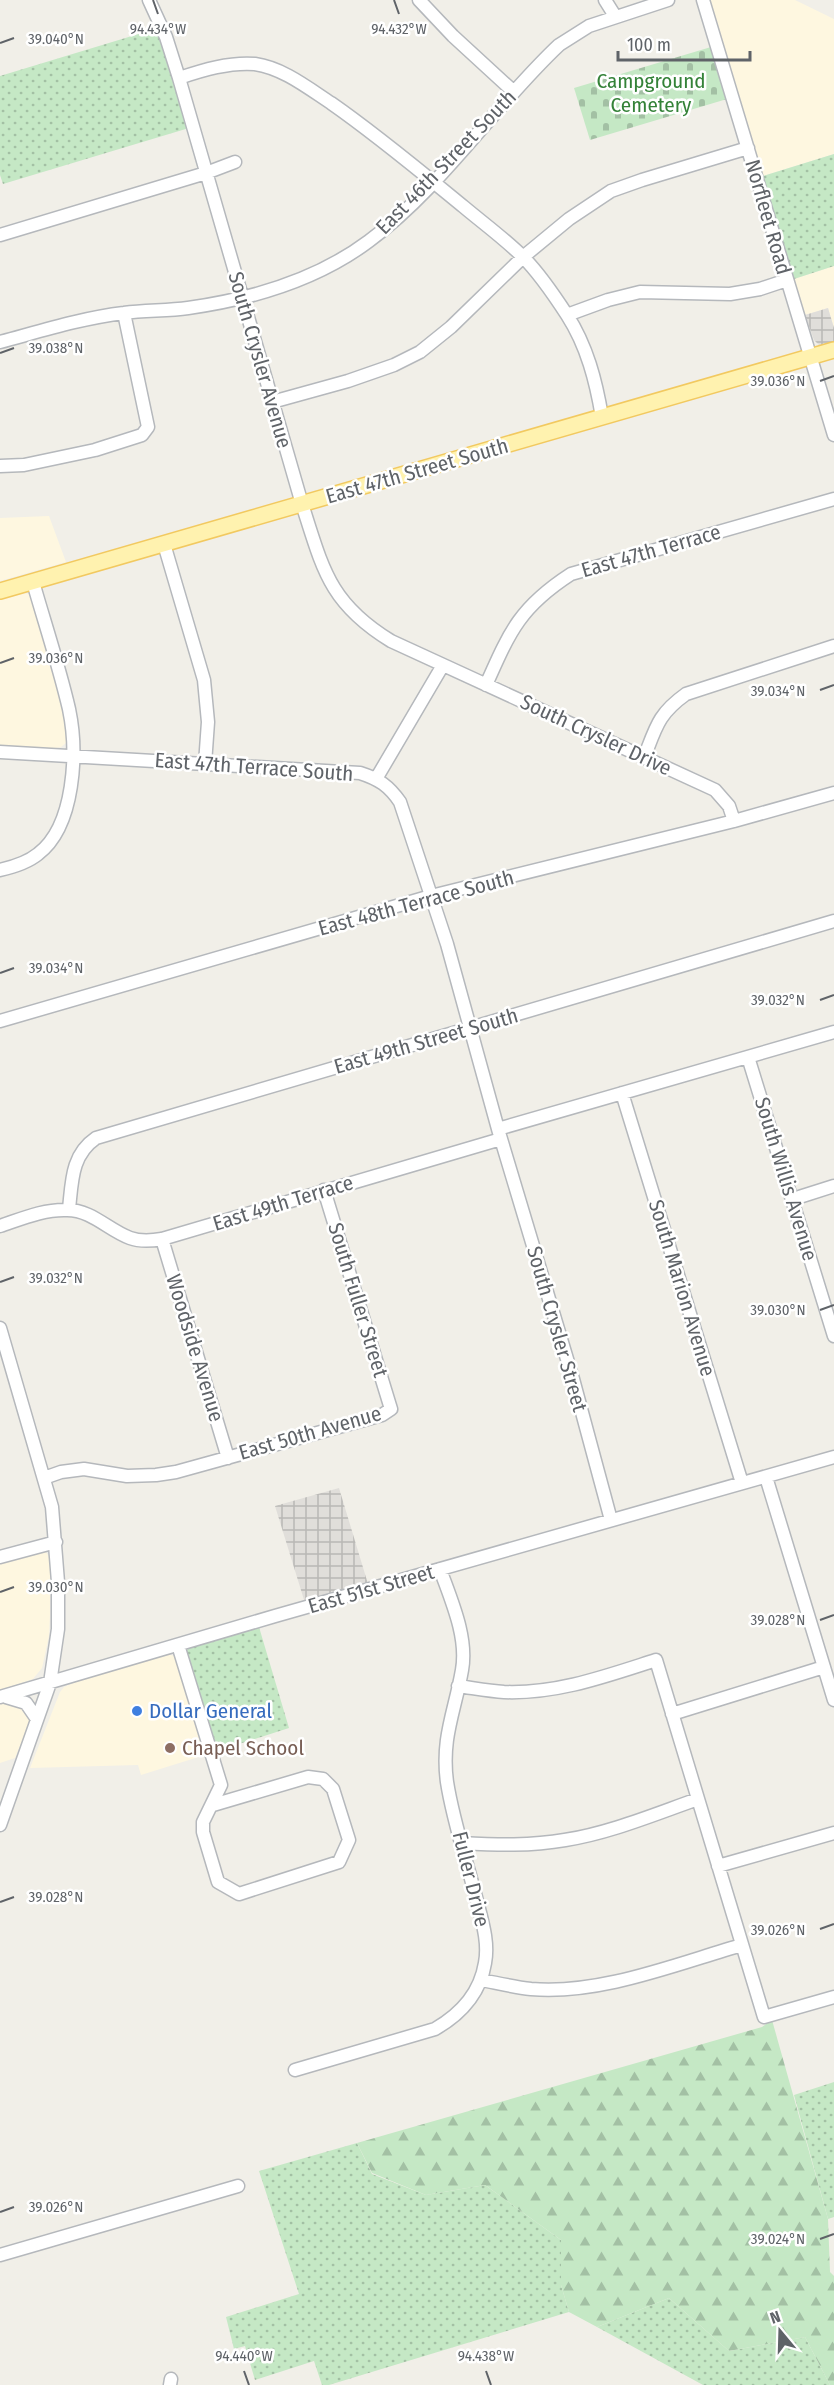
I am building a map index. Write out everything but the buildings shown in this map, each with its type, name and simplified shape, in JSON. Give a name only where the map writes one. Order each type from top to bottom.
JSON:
[{"type":"main road","name":"East 47th Street South","points":[[0,591],[834,350]]},
{"type":"street","name":"South Crysler Avenue","points":[[149,0],[166,37],[179,78],[241,297],[324,572],[338,595],[356,616],[391,641],[443,665]]},
{"type":"street","points":[[419,0],[453,36],[514,92]]},
{"type":"street","points":[[605,0],[615,16]]},
{"type":"street","name":"East 46th Street South","points":[[0,342],[72,322],[124,313],[187,308],[241,297],[295,282],[344,258],[391,224],[559,45],[589,26],[668,0]]},
{"type":"street","name":"Norfleet Road","points":[[703,0],[834,435]]},
{"type":"street","points":[[179,78],[206,69],[231,65],[254,64],[275,69],[306,86],[384,141],[523,256],[567,315],[591,365],[602,417]]},
{"type":"street","points":[[272,402],[348,381],[394,365],[420,352],[445,333],[523,256],[569,219],[611,192],[642,180],[748,148]]},
{"type":"street","points":[[0,235],[206,173],[235,162]]},
{"type":"street","points":[[567,315],[608,300],[640,292],[730,294],[760,289],[787,280]]},
{"type":"street","points":[[0,466],[24,465],[95,450],[142,435],[148,427],[124,313]]},
{"type":"street","name":"East 47th Terrace","points":[[486,685],[507,638],[521,616],[546,591],[572,574],[834,499]]},
{"type":"street","points":[[164,544],[204,680],[208,722],[205,764]]},
{"type":"street","points":[[0,870],[25,862],[38,854],[55,837],[64,817],[71,785],[73,756],[69,711],[33,582]]},
{"type":"street","points":[[644,758],[658,720],[670,705],[686,694],[834,646]]},
{"type":"street","name":"South Crysler Drive","points":[[443,665],[715,790],[729,806],[734,821]]},
{"type":"street","name":"East 47th Terrace South","points":[[0,752],[360,773],[376,778],[443,665]]},
{"type":"street","name":"South Crysler Street","points":[[376,778],[390,788],[400,802],[447,944],[499,1134],[573,1379],[611,1520]]},
{"type":"street","name":"East 48th Terrace South","points":[[0,1021],[431,896],[734,821],[834,793]]},
{"type":"street","name":"East 49th Street South","points":[[69,1209],[76,1159],[86,1145],[96,1138],[834,921]]},
{"type":"street","name":"East 49th Terrace","points":[[69,1209],[93,1216],[132,1239],[147,1241],[162,1239],[324,1190],[622,1093],[834,1032]]},
{"type":"street","name":"South Willis Avenue","points":[[748,1057],[834,1336]]},
{"type":"street","name":"South Marion Avenue","points":[[622,1093],[742,1483]]},
{"type":"street","points":[[793,1199],[834,1186]]},
{"type":"street","name":"South Fuller Street","points":[[324,1190],[391,1409]]},
{"type":"street","points":[[0,1226],[45,1212],[69,1209]]},
{"type":"street","name":"Woodside Avenue","points":[[162,1239],[228,1458]]},
{"type":"street","points":[[0,1328],[52,1507],[56,1542],[58,1629],[50,1683],[0,1825]]},
{"type":"street","name":"East 50th Avenue","points":[[44,1478],[84,1468],[127,1476],[156,1476],[382,1415],[391,1409]]},
{"type":"street","points":[[834,1458],[766,1477],[834,1700]]},
{"type":"street","name":"East 51st Street","points":[[1,1696],[766,1477]]},
{"type":"street","points":[[0,1557],[56,1542]]},
{"type":"street","name":"Fuller Drive","points":[[295,2070],[435,2029],[451,2020],[465,2007],[481,1980],[486,1961],[485,1933],[447,1784],[444,1758],[445,1741],[463,1669],[462,1640],[440,1569]]},
{"type":"street","points":[[178,1645],[220,1785],[213,1805],[203,1822],[205,1840],[218,1882],[239,1894],[339,1862],[349,1840],[333,1789],[323,1779],[308,1777],[213,1805]]},
{"type":"street","points":[[458,1686],[503,1692],[548,1690],[584,1683],[656,1660],[764,2017],[834,1997]]},
{"type":"street","points":[[672,1714],[824,1667]]},
{"type":"street","points":[[1,1696],[23,1701],[31,1707],[37,1719]]},
{"type":"street","points":[[462,1843],[517,1846],[565,1840],[606,1830],[698,1799]]},
{"type":"street","points":[[718,1866],[834,1833]]},
{"type":"street","points":[[481,1980],[531,1989],[588,1986],[622,1980],[742,1945]]},
{"type":"street","points":[[0,2255],[238,2186]]},
{"type":"shaded area","points":[[707,0],[795,0],[834,19],[834,154],[763,176]]},
{"type":"shaded area","points":[[834,266],[834,328],[828,308],[805,315],[794,279]]},
{"type":"shaded area","points":[[828,308],[834,328],[834,343],[820,346],[814,340],[805,315]]},
{"type":"shaded area","points":[[49,516],[66,562],[0,581],[0,518]]},
{"type":"shaded area","points":[[24,593],[29,594],[33,599],[63,706],[67,737],[66,743],[61,747],[50,749],[0,745],[0,600]]},
{"type":"shaded area","points":[[339,1488],[368,1584],[305,1603],[275,1506]]},
{"type":"shaded area","points":[[45,1551],[50,1562],[50,1615],[49,1636],[42,1668],[33,1679],[0,1690],[0,1563]]},
{"type":"shaded area","points":[[167,1654],[174,1656],[177,1662],[205,1755],[141,1775],[138,1765],[30,1768],[64,1687],[83,1679]]},
{"type":"shaded area","points":[[0,1704],[21,1704],[29,1718],[29,1724],[15,1758],[0,1763]]},
{"type":"green space","points":[[155,29],[168,60],[189,128],[3,184],[0,175],[0,76]]},
{"type":"green space","name":"Campground Cemetery","points":[[711,47],[727,99],[590,140],[574,88]]},
{"type":"green space","points":[[834,154],[834,266],[794,279],[763,176]]},
{"type":"green space","points":[[259,1627],[289,1728],[217,1751],[186,1651],[190,1647]]},
{"type":"green space","points":[[772,2020],[828,2219],[830,2272],[834,2276],[834,2385],[830,2385],[805,2337],[729,2351],[669,2298],[597,2327],[569,2312],[561,2285],[561,2240],[485,2185],[426,2195],[372,2173],[357,2143],[762,2027]]},
{"type":"green space","points":[[834,2082],[834,2217],[828,2219],[794,2095]]},
{"type":"green space","points":[[357,2143],[372,2174],[426,2195],[485,2185],[561,2240],[561,2285],[569,2312],[329,2385],[322,2385],[314,2361],[255,2380],[245,2346],[234,2349],[226,2317],[299,2294],[259,2171]]},
{"type":"green space","points":[[669,2298],[729,2351],[805,2337],[830,2385],[703,2385],[597,2327]]},
{"type":"place","name":"Dollar General","points":[[137,1711]]},
{"type":"place","name":"Chapel School","points":[[170,1748]]}]
